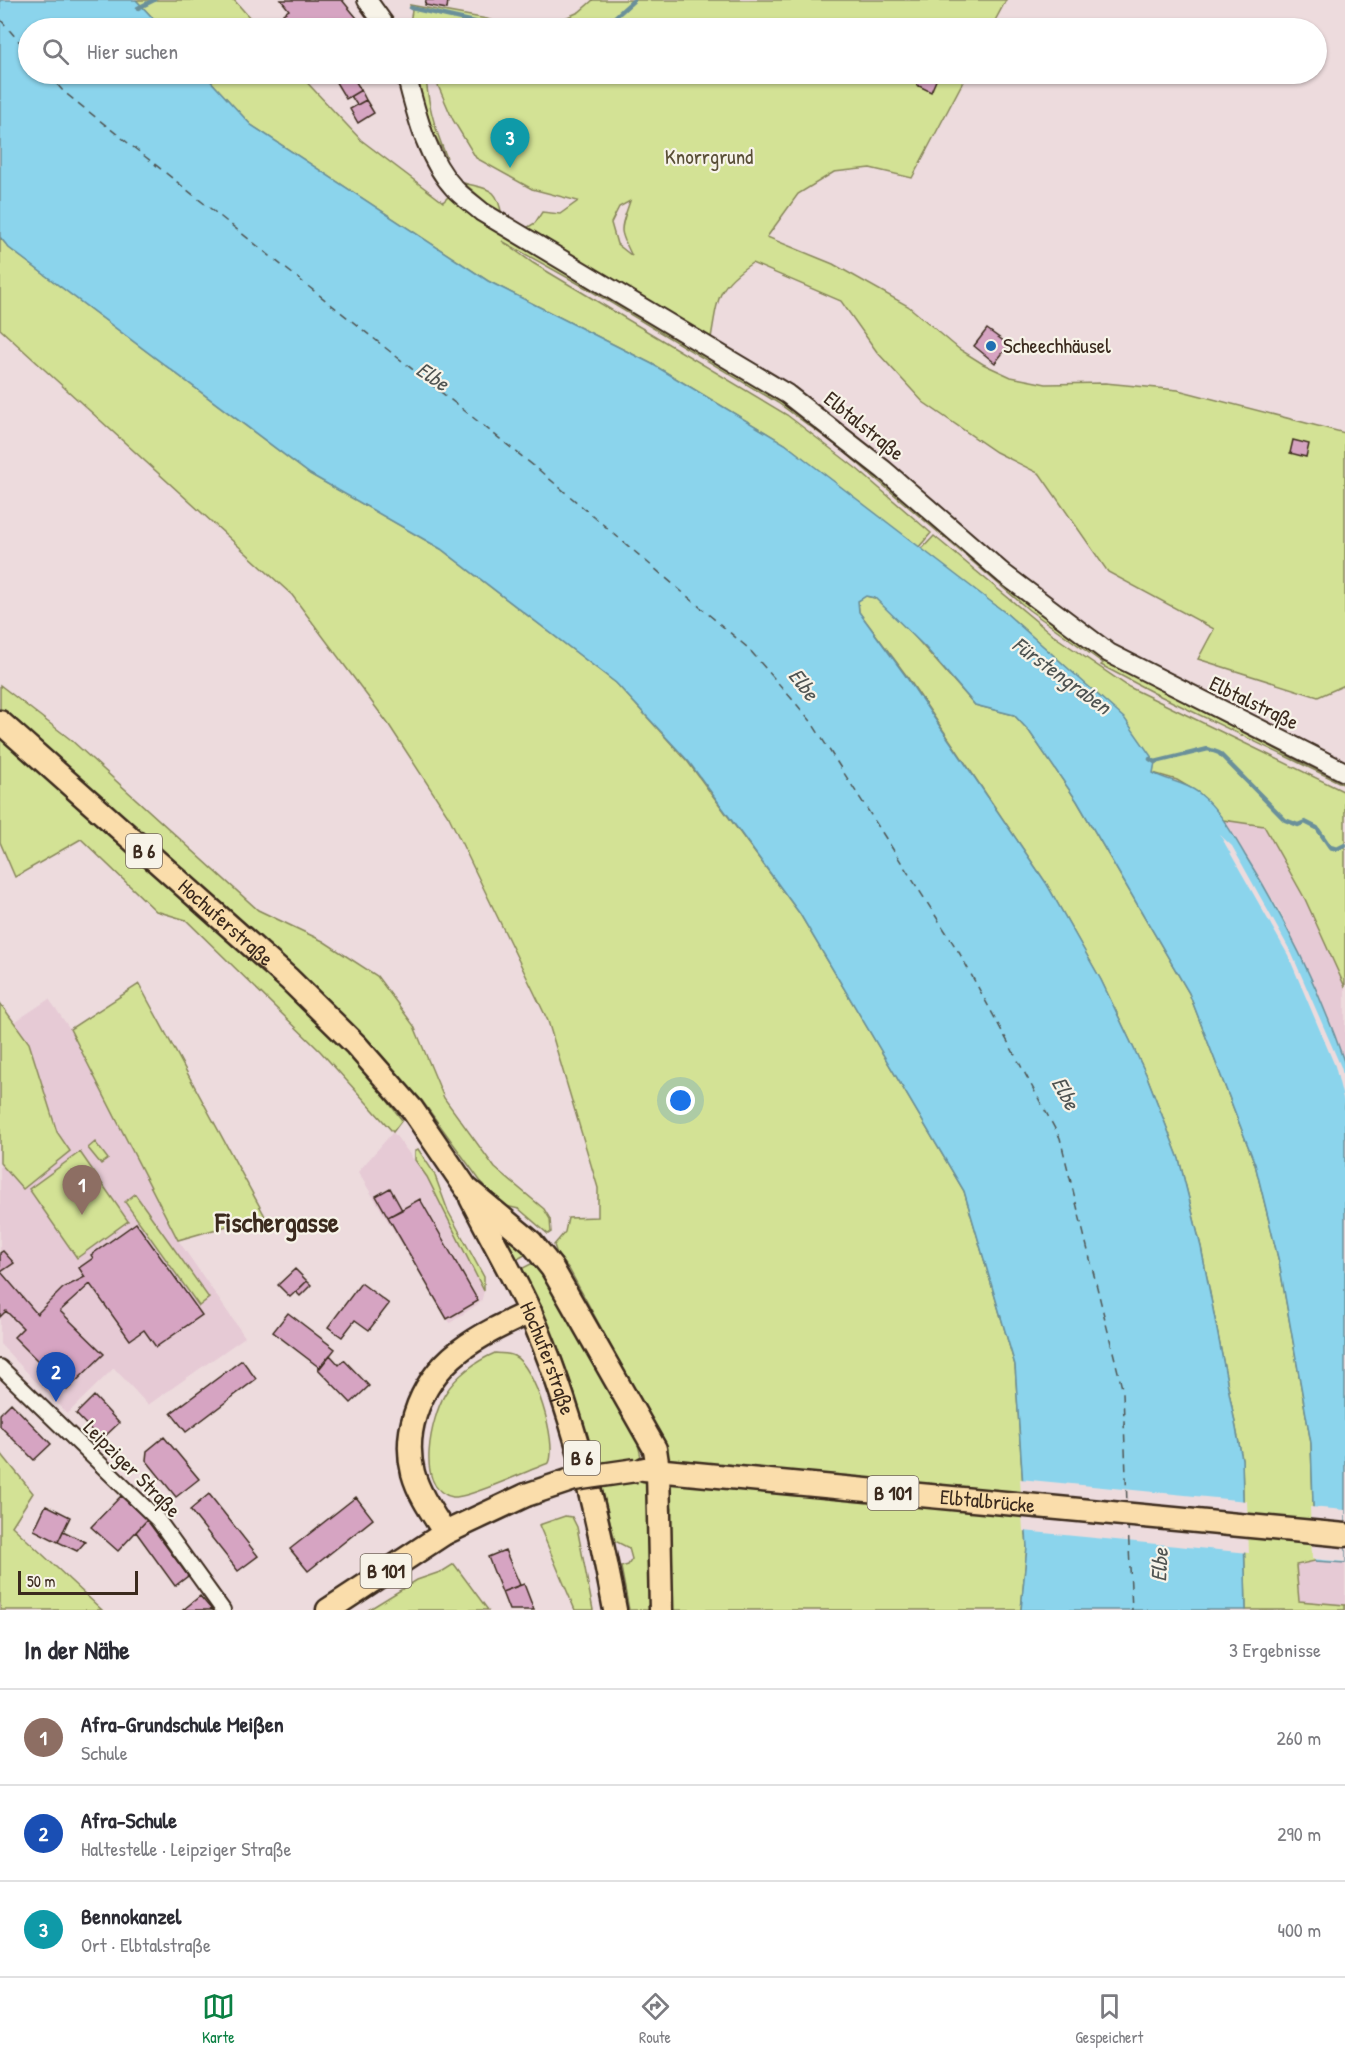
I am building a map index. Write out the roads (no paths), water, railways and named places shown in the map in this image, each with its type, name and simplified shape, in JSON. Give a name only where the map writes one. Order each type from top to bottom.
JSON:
[{"type":"main road","name":"Hochuferstraße","points":[[0,722],[289,979],[356,1045],[434,1137],[466,1188],[530,1312],[572,1420],[597,1514],[615,1610]]},
{"type":"main road","points":[[466,1188],[531,1242],[552,1268],[655,1449],[647,1469],[661,1610]]},
{"type":"main road","points":[[445,1533],[422,1497],[413,1474],[409,1451],[413,1422],[424,1388],[442,1365],[459,1352],[500,1326],[530,1312]]},
{"type":"main road","name":"Elbtalbrücke","points":[[445,1533],[526,1495],[574,1479],[647,1469],[1345,1535]]},
{"type":"main road","name":"B 101","points":[[328,1610],[445,1533]]},
{"type":"street","points":[[367,0],[380,18]]},
{"type":"street","name":"Elbtalstraße","points":[[409,84],[420,122],[440,169],[455,190],[482,212],[787,394],[884,470],[1004,574],[1109,653],[1345,772]]},
{"type":"street","name":"Leipziger Straße","points":[[0,1367],[158,1520],[224,1610]]},
{"type":"water","name":"Elbe","points":[[0,0],[136,0],[153,18],[18,18],[18,84],[213,84],[251,125],[488,281],[652,364],[785,444],[1007,614],[1125,719],[1155,762],[1153,773],[1194,789],[1213,806],[1225,822],[1288,930],[1325,1010],[1345,1064],[1345,1563],[1315,1561],[1311,1443],[1279,1262],[1255,1164],[1189,993],[1077,801],[1029,731],[1014,715],[975,705],[926,648],[875,598],[866,596],[858,601],[859,612],[905,675],[1046,883],[1101,980],[1146,1074],[1179,1159],[1201,1247],[1242,1459],[1246,1610],[1021,1610],[1027,1547],[1015,1365],[964,1191],[800,914],[689,762],[616,683],[441,549],[310,474],[9,248],[0,237]]},
{"type":"waterway","points":[[138,8],[154,0]]},
{"type":"waterway","points":[[614,18],[634,0]]},
{"type":"waterway","points":[[411,8],[456,18]]},
{"type":"waterway","name":"Fürstengraben","points":[[1150,759],[1155,762],[1208,749],[1219,753],[1285,820],[1298,825],[1305,822],[1317,828],[1330,847],[1337,849],[1345,845]]},
{"type":"place","name":"Bennokanzel","points":[[510,168]]},
{"type":"place","name":"Scheechhäusel","points":[[991,346]]},
{"type":"place","name":"Afra-Grundschule Meißen","points":[[82,1215]]},
{"type":"place","name":"Afra-Schule","points":[[56,1402]]},
{"type":"district","name":"Fischergasse","points":[[277,1223]]},
{"type":"park label","name":"Knorrgrund","points":[[709,157]]}]
